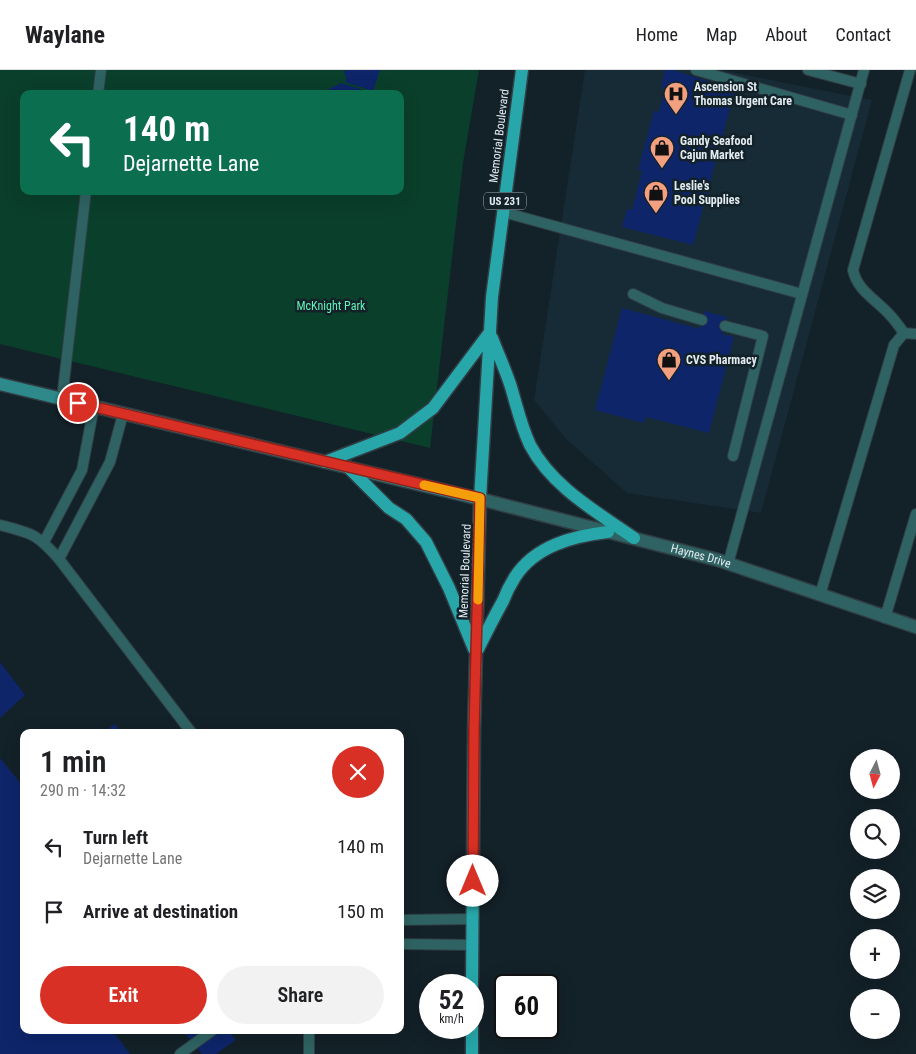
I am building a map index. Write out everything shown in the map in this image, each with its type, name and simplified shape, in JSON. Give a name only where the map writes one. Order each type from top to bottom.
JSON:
[{"type":"main road","name":"Memorial Boulevard","points":[[472,974],[480,498],[492,297],[522,70]]},
{"type":"main road","points":[[325,462],[400,433],[433,408],[490,332]]},
{"type":"main road","points":[[490,332],[511,387],[520,420],[531,446],[551,475],[576,497],[634,538]]},
{"type":"main road","points":[[0,384],[480,498]]},
{"type":"main road","points":[[348,467],[389,508],[406,519],[426,542],[449,588],[476,654]]},
{"type":"main road","points":[[476,654],[515,577],[529,561],[543,550],[561,542],[585,534],[608,532]]},
{"type":"main road","points":[[472,1039],[472,1054]]},
{"type":"street","name":"Haynes Drive","points":[[480,498],[728,564],[916,627]]},
{"type":"lane","points":[[98,90],[100,70]]},
{"type":"lane","points":[[696,70],[852,115]]},
{"type":"lane","points":[[808,70],[860,84]]},
{"type":"lane","points":[[728,564],[864,70]]},
{"type":"lane","points":[[910,70],[911,84],[853,270],[855,280],[861,288],[889,314],[904,333],[916,334]]},
{"type":"lane","points":[[62,399],[86,195]]},
{"type":"lane","points":[[503,212],[802,294]]},
{"type":"lane","points":[[633,294],[662,308],[702,320]]},
{"type":"lane","points":[[725,326],[763,336],[732,456]]},
{"type":"lane","points":[[820,595],[894,345],[904,333]]},
{"type":"lane","points":[[44,542],[82,470],[94,406]]},
{"type":"lane","points":[[59,559],[110,462],[123,414]]},
{"type":"lane","points":[[885,618],[916,514]]},
{"type":"lane","points":[[0,525],[28,532],[44,542],[189,729]]},
{"type":"lane","points":[[404,920],[472,919]]},
{"type":"lane","points":[[404,944],[472,945]]},
{"type":"lane","points":[[180,1054],[208,1034]]},
{"type":"lane","points":[[309,1034],[309,1054]]},
{"type":"shaded area","points":[[585,70],[721,70],[872,100],[761,513],[627,493],[566,439],[534,400]]},
{"type":"green space","name":"McKnight Park","points":[[0,70],[479,70],[463,163],[430,448],[0,344]]},
{"type":"building","points":[[345,70],[380,70],[373,90],[345,82],[347,76],[344,75]]},
{"type":"building","points":[[665,70],[673,70],[735,90],[693,245],[622,227],[627,209],[632,210],[642,171],[638,170],[654,111],[659,112],[665,88],[661,87]]},
{"type":"building","points":[[341,83],[363,90],[327,90]]},
{"type":"building","points":[[622,308],[700,329],[704,311],[727,317],[722,334],[734,337],[709,433],[646,417],[644,423],[595,410]]},
{"type":"building","points":[[0,662],[25,695],[0,718]]},
{"type":"building","points":[[115,724],[119,729],[108,729]]},
{"type":"building","points":[[0,758],[20,782],[20,1034],[115,1034],[130,1054],[0,1054]]},
{"type":"building","points":[[185,1034],[231,1034],[236,1040],[216,1054],[202,1054]]},
{"type":"slow traffic","points":[[424,485],[480,498],[478,600]]},
{"type":"place","name":"Ascension St Thomas Urgent Care","points":[[676,115]]},
{"type":"place","name":"Gandy Seafood Cajun Market","points":[[662,169]]},
{"type":"place","name":"Leslie's Pool Supplies","points":[[656,214]]},
{"type":"place","name":"CVS Pharmacy","points":[[669,381]]},
{"type":"route","points":[[78,403],[480,498],[474,731],[473,881]]}]
